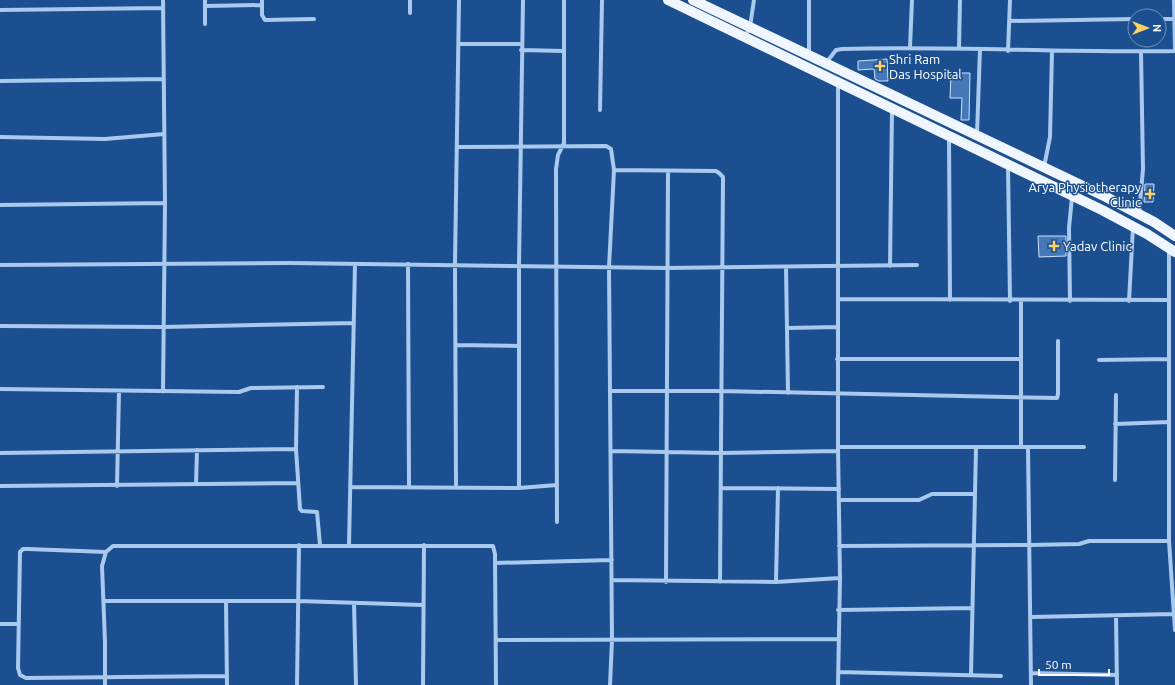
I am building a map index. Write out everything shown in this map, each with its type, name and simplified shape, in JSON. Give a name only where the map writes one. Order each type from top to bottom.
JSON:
[{"type":"main road","points":[[668,0],[1133,226],[1172,250]]},
{"type":"main road","points":[[693,0],[708,4],[750,27],[1044,167],[1139,214],[1175,236]]},
{"type":"street","points":[[163,0],[165,203],[163,392]]},
{"type":"street","points":[[205,0],[205,24]]},
{"type":"street","points":[[262,0],[262,15],[265,20],[314,19]]},
{"type":"street","points":[[410,0],[410,13]]},
{"type":"street","points":[[456,486],[455,264],[459,0]]},
{"type":"street","points":[[519,488],[519,266],[521,50],[523,0]]},
{"type":"street","points":[[557,522],[556,169],[558,155],[563,145],[564,0]]},
{"type":"street","points":[[600,110],[602,0]]},
{"type":"street","points":[[745,38],[750,27],[754,0]]},
{"type":"street","points":[[809,0],[809,54]]},
{"type":"street","points":[[910,47],[912,0]]},
{"type":"street","points":[[959,48],[960,0]]},
{"type":"street","points":[[1008,51],[1008,20],[1010,0]]},
{"type":"street","points":[[826,63],[839,49],[910,47],[980,48],[1008,51],[1052,52],[1175,51],[1174,0]]},
{"type":"street","points":[[205,6],[262,5]]},
{"type":"street","points":[[0,10],[163,8]]},
{"type":"street","points":[[1008,20],[1127,19]]},
{"type":"street","points":[[459,44],[522,44]]},
{"type":"street","points":[[977,135],[980,48]]},
{"type":"street","points":[[521,50],[563,51]]},
{"type":"street","points":[[1044,167],[1050,137],[1052,52]]},
{"type":"street","points":[[1139,214],[1143,169],[1141,52]]},
{"type":"street","points":[[0,81],[164,79]]},
{"type":"street","points":[[838,82],[837,359],[840,578],[838,610],[838,685]]},
{"type":"street","points":[[890,266],[892,109]]},
{"type":"street","points":[[0,137],[106,139],[164,134]]},
{"type":"street","points":[[949,136],[950,300]]},
{"type":"street","points":[[457,147],[563,145],[609,147],[611,149],[614,170],[609,267],[612,560],[612,640],[610,685]]},
{"type":"street","points":[[1008,165],[1010,301]]},
{"type":"street","points":[[614,170],[668,172],[716,171],[722,176],[722,453],[720,582]]},
{"type":"street","points":[[666,582],[668,172]]},
{"type":"street","points":[[1070,301],[1069,228],[1072,196]]},
{"type":"street","points":[[0,205],[165,203]]},
{"type":"street","points":[[1129,301],[1133,226]]},
{"type":"street","points":[[1172,250],[1168,300],[1169,541],[1174,594],[1175,630]]},
{"type":"street","points":[[0,265],[164,263],[455,264],[667,268],[916,265]]},
{"type":"street","points":[[349,545],[355,264]]},
{"type":"street","points":[[408,264],[409,487]]},
{"type":"street","points":[[786,267],[788,393]]},
{"type":"street","points":[[838,299],[1010,301],[1168,300]]},
{"type":"street","points":[[1021,301],[1021,448]]},
{"type":"street","points":[[0,326],[163,327],[354,323]]},
{"type":"street","points":[[787,328],[838,327]]},
{"type":"street","points":[[611,391],[721,391],[1057,398],[1058,341]]},
{"type":"street","points":[[456,345],[519,346]]},
{"type":"street","points":[[837,359],[1020,359]]},
{"type":"street","points":[[1099,360],[1168,359]]},
{"type":"street","points":[[297,387],[296,449],[301,510],[315,511],[318,513],[320,545]]},
{"type":"street","points":[[0,389],[239,392],[251,388],[323,387]]},
{"type":"street","points":[[117,486],[119,391]]},
{"type":"street","points":[[1115,480],[1116,395]]},
{"type":"street","points":[[1115,424],[1169,422]]},
{"type":"street","points":[[1028,447],[1031,685]]},
{"type":"street","points":[[611,451],[722,453],[838,449],[1084,447]]},
{"type":"street","points":[[971,675],[976,448]]},
{"type":"street","points":[[0,453],[296,449]]},
{"type":"street","points":[[196,484],[197,450]]},
{"type":"street","points":[[0,486],[298,483]]},
{"type":"street","points":[[350,487],[456,486],[519,488],[557,485]]},
{"type":"street","points":[[721,488],[839,489]]},
{"type":"street","points":[[776,582],[778,488]]},
{"type":"street","points":[[839,500],[919,500],[932,494],[975,494]]},
{"type":"street","points":[[839,546],[1030,545],[1079,544],[1089,541],[1169,541]]},
{"type":"street","points":[[298,685],[299,545]]},
{"type":"street","points":[[423,685],[424,545]]},
{"type":"street","points":[[227,676],[22,676],[18,668],[19,555],[22,550],[28,549],[106,552],[116,546],[493,546],[495,563],[496,685]]},
{"type":"street","points":[[104,685],[104,601],[102,566],[106,552]]},
{"type":"street","points":[[495,563],[612,560]]},
{"type":"street","points":[[612,580],[666,582],[776,582],[840,578]]},
{"type":"street","points":[[104,601],[298,601],[423,605]]},
{"type":"street","points":[[226,601],[227,685]]},
{"type":"street","points":[[354,603],[356,685]]},
{"type":"street","points":[[838,610],[972,608]]},
{"type":"street","points":[[1030,616],[1174,614]]},
{"type":"street","points":[[1116,616],[1117,685]]},
{"type":"street","points":[[0,624],[18,624]]},
{"type":"street","points":[[496,640],[839,639]]},
{"type":"street","points":[[838,672],[1001,676]]},
{"type":"street","points":[[1031,673],[1117,675]]},
{"type":"building","points":[[887,59],[888,81],[879,81],[875,79],[874,69],[858,70],[858,61]]},
{"type":"building","points":[[951,73],[970,73],[969,120],[961,120],[962,98],[950,98]]},
{"type":"building","points":[[1145,184],[1154,184],[1153,202],[1144,202]]},
{"type":"building","points":[[1038,236],[1066,236],[1066,256],[1039,257]]},
{"type":"place","name":"Shri Ram Das Hospital","points":[[880,66]]},
{"type":"place","name":"Arya Physiotherapy Clinic","points":[[1150,194]]},
{"type":"place","name":"Yadav Clinic","points":[[1054,246]]}]
